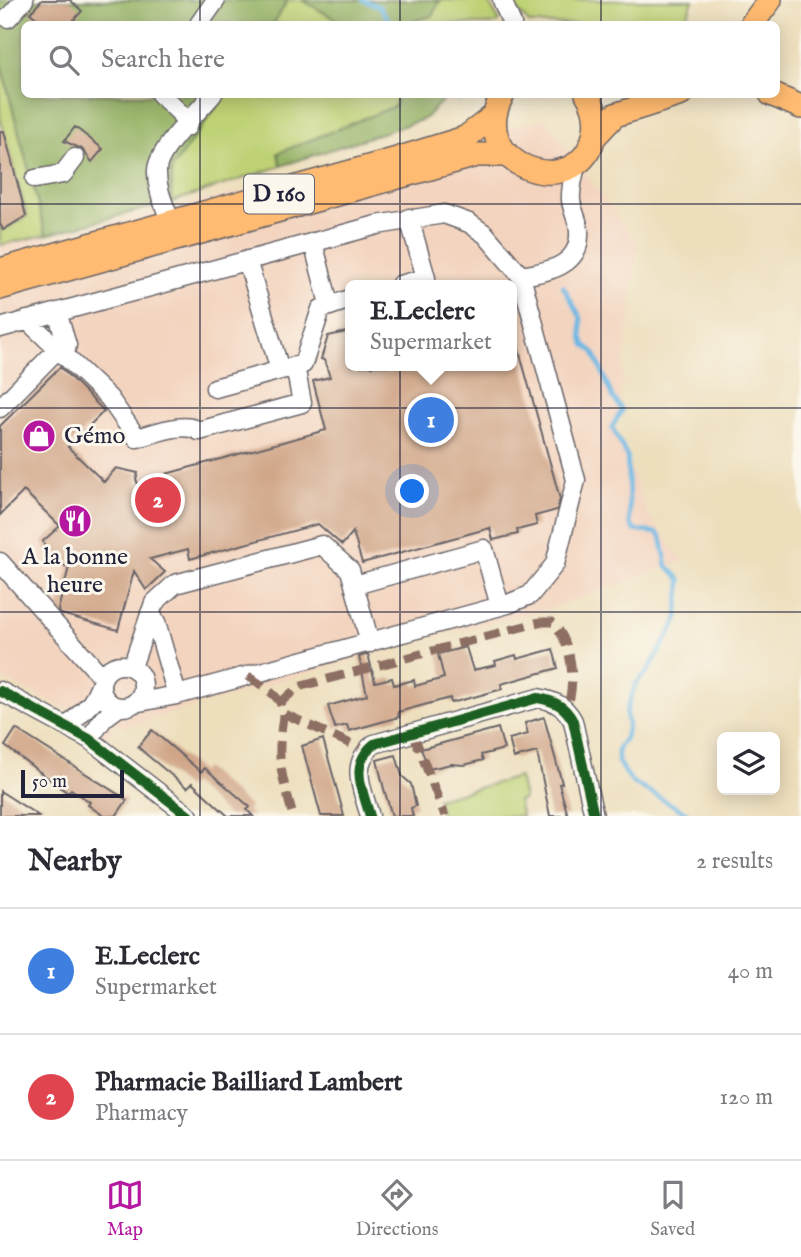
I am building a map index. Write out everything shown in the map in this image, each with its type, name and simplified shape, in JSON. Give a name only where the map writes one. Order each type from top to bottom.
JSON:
[{"type":"main road","points":[[754,21],[770,0]]},
{"type":"main road","points":[[589,98],[595,111],[594,137]]},
{"type":"main road","points":[[499,105],[497,136],[507,155],[516,163],[539,172],[559,171],[577,162],[594,137],[615,115],[668,98]]},
{"type":"main road","points":[[780,98],[801,107]]},
{"type":"main road","name":"D 160","points":[[0,270],[328,180],[464,138],[499,105]]},
{"type":"main road","name":"D 160","points":[[0,288],[477,155],[507,155]]},
{"type":"street","points":[[8,18],[24,0]]},
{"type":"street","points":[[201,21],[216,0]]},
{"type":"street","points":[[502,0],[511,21]]},
{"type":"street","points":[[164,98],[180,113],[187,127]]},
{"type":"street","points":[[171,223],[159,194],[157,168],[162,154],[210,98]]},
{"type":"street","points":[[35,179],[63,174],[75,158]]},
{"type":"street","points":[[521,276],[545,272],[565,264],[573,254],[579,231],[571,200],[577,162]]},
{"type":"street","points":[[539,172],[571,200]]},
{"type":"street","points":[[0,328],[313,242],[409,218],[444,214],[469,223],[485,234],[521,276],[576,480],[555,564],[530,595],[504,605],[370,643],[177,695],[127,705],[104,718],[89,739]]},
{"type":"street","points":[[409,218],[426,278],[419,280]]},
{"type":"street","points":[[313,242],[329,304]]},
{"type":"street","points":[[27,320],[109,398],[136,438],[180,428],[192,427],[199,431],[302,403],[247,260]]},
{"type":"street","points":[[215,388],[303,364],[321,309],[345,300]]},
{"type":"street","points":[[57,312],[67,345],[63,353]]},
{"type":"street","points":[[0,408],[53,354],[63,353]]},
{"type":"street","points":[[132,667],[154,603],[175,584],[322,545],[350,570],[370,643]]},
{"type":"street","points":[[355,585],[484,549],[504,605]]},
{"type":"street","points":[[0,562],[101,681],[103,697],[127,705]]},
{"type":"street","points":[[150,613],[156,622],[177,695]]},
{"type":"street","points":[[68,726],[92,702],[101,681],[118,664],[138,671],[143,684],[127,705]]},
{"type":"street","points":[[0,691],[89,739],[179,813]]},
{"type":"street","points":[[370,816],[357,771],[361,757],[374,744],[538,698],[553,701],[567,709],[573,721],[594,816]]},
{"type":"shaded area","points":[[0,75],[44,239],[545,119],[638,245],[616,432],[649,516],[684,561],[545,610],[419,640],[124,727],[112,724],[109,738],[81,716],[0,678]]},
{"type":"green space","points":[[0,0],[288,0],[275,21],[21,21],[21,98],[223,98],[172,168],[171,202],[46,235],[0,61]]},
{"type":"green space","points":[[288,0],[302,0],[339,21],[275,21]]},
{"type":"green space","points":[[302,0],[440,0],[432,16],[413,21],[339,21]]},
{"type":"green space","points":[[440,0],[487,0],[499,20],[412,21],[432,16]]},
{"type":"green space","points":[[514,0],[693,0],[685,21],[527,21],[515,8]]},
{"type":"green space","points":[[0,61],[46,235],[0,245],[0,225],[4,230],[27,216],[0,117]]},
{"type":"green space","points":[[223,98],[397,98],[396,106],[278,153],[281,166],[171,202],[172,168]]},
{"type":"green space","points":[[396,98],[445,98],[424,119],[281,166],[278,153],[395,106]]},
{"type":"green space","points":[[519,777],[524,799],[518,801],[522,816],[442,816],[437,799]]},
{"type":"building","points":[[42,0],[70,0],[82,11],[73,21],[40,21],[30,13]]},
{"type":"building","points":[[75,127],[103,149],[92,162],[82,149],[64,141]]},
{"type":"building","points":[[0,131],[4,131],[26,216],[3,230],[0,224]]},
{"type":"building","points":[[345,332],[345,371],[517,371],[517,343],[560,499],[557,510],[535,516],[537,525],[517,530],[518,534],[493,540],[490,528],[362,563],[353,532],[342,545],[318,524],[190,559],[188,549],[150,559],[165,572],[146,590],[134,571],[118,630],[61,614],[58,610],[69,567],[55,563],[51,565],[43,541],[60,526],[24,491],[0,515],[0,426],[60,367],[104,411],[68,447],[104,482],[116,468],[138,473],[136,479],[141,492],[169,484],[166,474],[326,430],[313,381],[330,377],[324,360],[321,359],[328,336]]},
{"type":"building","points":[[466,647],[473,670],[496,665],[495,661],[516,655],[517,659],[553,649],[558,668],[501,684],[502,689],[481,695],[451,703],[450,698],[398,712],[399,717],[349,731],[347,725],[335,728],[328,706],[367,695],[359,657],[368,654],[375,682],[392,678],[394,685],[414,680],[415,686],[444,678],[438,654]]},
{"type":"building","points":[[544,717],[568,816],[550,816],[537,752],[514,758],[509,739],[528,734],[525,723]]},
{"type":"building","points":[[498,728],[504,749],[481,755],[483,760],[429,769],[421,749]]},
{"type":"building","points":[[16,729],[127,800],[116,816],[104,816],[88,805],[90,802],[71,789],[68,793],[5,746]]},
{"type":"building","points":[[152,730],[201,772],[205,768],[250,807],[247,810],[253,816],[228,816],[192,783],[187,788],[147,755],[138,747]]},
{"type":"building","points":[[323,739],[344,816],[321,816],[302,746]]},
{"type":"building","points":[[396,755],[402,776],[411,784],[416,806],[411,808],[413,816],[392,816],[384,789],[377,760]]},
{"type":"building","points":[[0,791],[39,816],[0,816]]},
{"type":"waterway","points":[[363,0],[380,7],[389,21]]},
{"type":"waterway","points":[[563,286],[581,318],[585,345],[594,352],[612,396],[622,410],[612,427],[627,456],[630,523],[634,530],[657,533],[661,537],[667,566],[681,580],[677,621],[648,671],[635,685],[626,713],[628,725],[625,738],[618,748],[618,762],[632,782],[692,816]]},
{"type":"marked path","points":[[280,703],[298,687],[540,622],[552,622],[564,640],[571,663],[570,699],[567,709]]},
{"type":"marked path","points":[[248,676],[275,696],[283,710],[281,764],[293,816]]},
{"type":"marked path","points":[[285,714],[366,751]]},
{"type":"marked path","points":[[413,733],[445,816]]},
{"type":"cycle path","points":[[0,691],[89,739],[189,816]]},
{"type":"cycle path","points":[[370,816],[361,786],[360,769],[366,752],[374,744],[538,698],[559,705],[573,721],[594,816]]},
{"type":"place","name":"E.Leclerc","points":[[431,420]]},
{"type":"place","name":"Gémo","points":[[39,436]]},
{"type":"place","name":"Pharmacie Bailliard Lambert","points":[[158,500]]},
{"type":"place","name":"A la bonne heure","points":[[75,521]]}]
